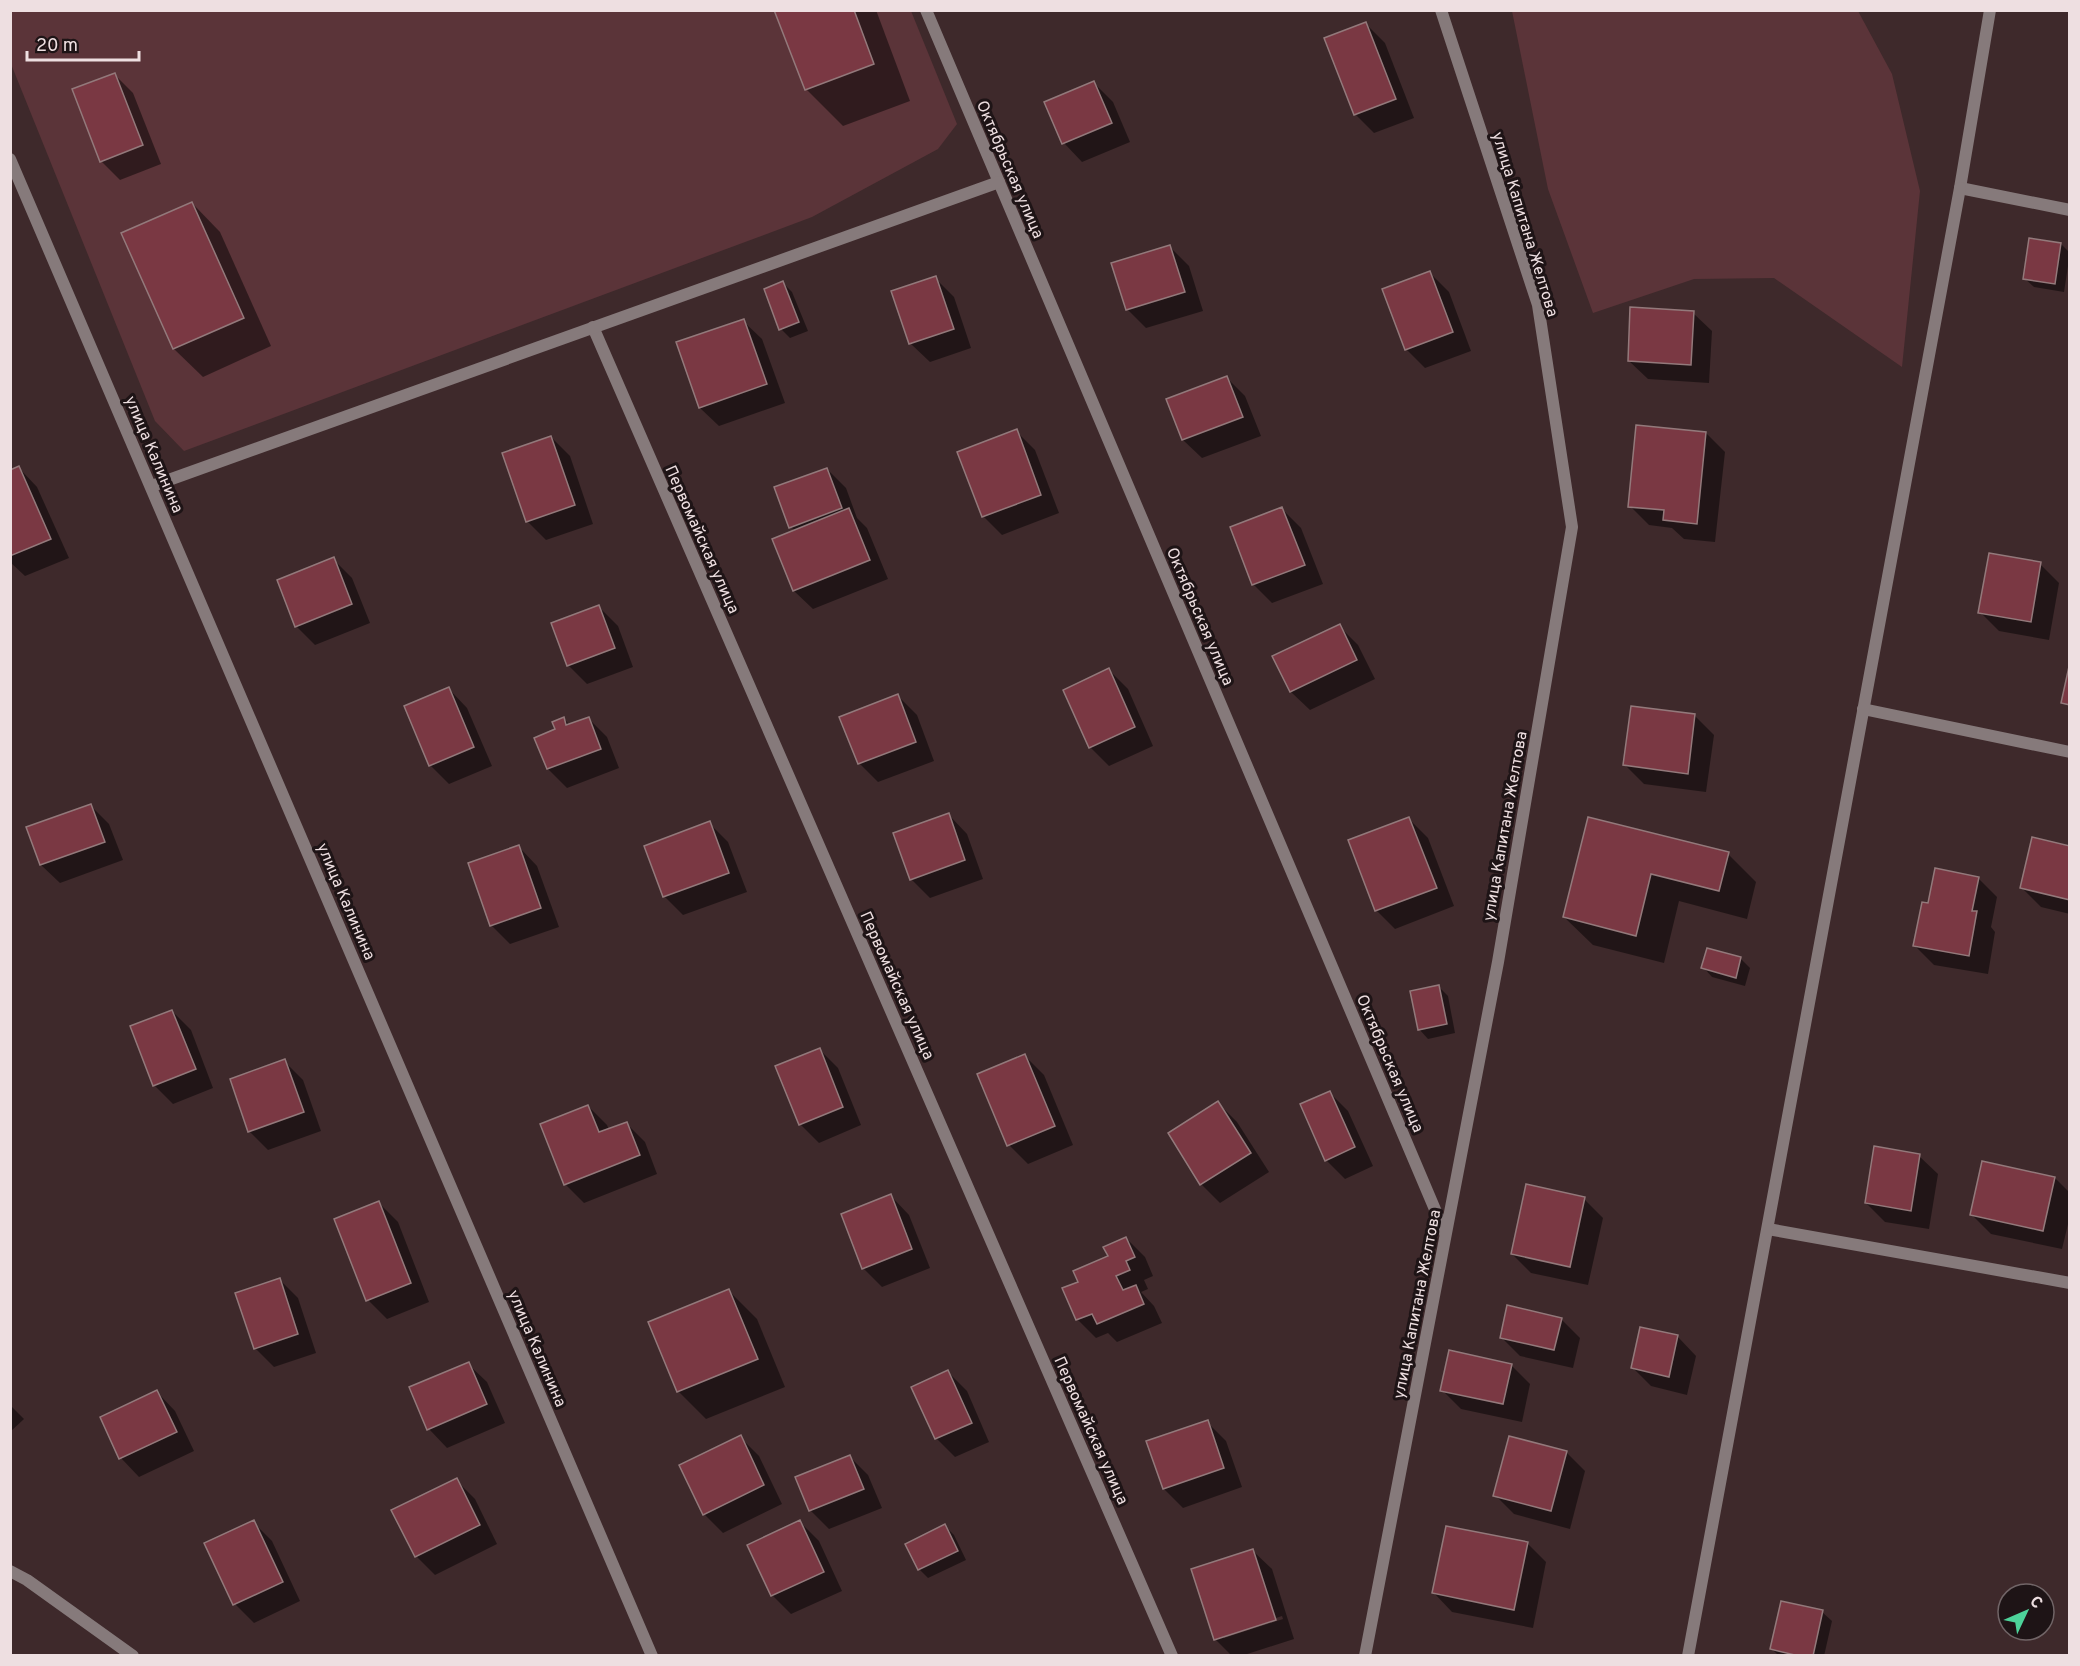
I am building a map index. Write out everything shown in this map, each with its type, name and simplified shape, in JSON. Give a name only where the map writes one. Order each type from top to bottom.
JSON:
[{"type":"street","name":"Октябрьская улица","points":[[926,10],[1446,1234]]},
{"type":"street","name":"улица Капитана Желтова","points":[[1365,1656],[1500,950],[1572,526],[1538,305],[1441,10]]},
{"type":"street","points":[[1688,1656],[1960,188],[1990,10]]},
{"type":"street","name":"улица Калинина","points":[[10,159],[652,1656]]},
{"type":"street","points":[[152,486],[999,182]]},
{"type":"street","points":[[1960,188],[2070,210]]},
{"type":"street","name":"Первомайская улица","points":[[593,327],[1172,1656]]},
{"type":"street","points":[[1863,709],[2070,752]]},
{"type":"street","points":[[1768,1229],[2070,1283]]},
{"type":"street","points":[[10,1572],[27,1580],[133,1656]]},
{"type":"shaded area","points":[[10,11],[911,11],[957,124],[938,149],[812,217],[184,451],[155,421],[11,64]]},
{"type":"shaded area","points":[[1512,11],[1858,11],[1892,74],[1920,191],[1902,367],[1774,278],[1694,279],[1593,313],[1548,189]]},
{"type":"building","points":[[774,10],[854,10],[874,64],[805,90]]},
{"type":"building","points":[[1366,22],[1396,99],[1354,115],[1324,38]]},
{"type":"building","points":[[115,73],[143,145],[100,162],[72,89]]},
{"type":"building","points":[[1094,81],[1112,123],[1062,144],[1044,102]]},
{"type":"building","points":[[192,202],[244,318],[173,349],[121,233]]},
{"type":"building","points":[[2029,238],[2061,243],[2055,284],[2023,279]]},
{"type":"building","points":[[1170,245],[1185,292],[1126,310],[1111,263]]},
{"type":"building","points":[[1430,271],[1453,332],[1405,350],[1382,289]]},
{"type":"building","points":[[936,276],[954,329],[909,344],[891,291]]},
{"type":"building","points":[[783,281],[799,322],[779,330],[764,289]]},
{"type":"building","points":[[1630,307],[1694,311],[1691,365],[1628,361]]},
{"type":"building","points":[[744,319],[767,384],[699,408],[676,342]]},
{"type":"building","points":[[1227,376],[1243,417],[1182,440],[1166,399]]},
{"type":"building","points":[[1636,425],[1706,432],[1697,524],[1663,520],[1664,510],[1628,507]]},
{"type":"building","points":[[1017,429],[1041,495],[982,517],[957,452]]},
{"type":"building","points":[[551,436],[575,505],[526,522],[502,453]]},
{"type":"building","points":[[19,466],[51,539],[10,556],[10,470]]},
{"type":"building","points":[[827,468],[842,508],[789,528],[774,487]]},
{"type":"building","points":[[1282,507],[1305,565],[1252,585],[1230,527]]},
{"type":"building","points":[[849,508],[870,560],[793,591],[772,539]]},
{"type":"building","points":[[1989,553],[2041,562],[2031,622],[1978,613]]},
{"type":"building","points":[[334,557],[352,604],[295,627],[277,580]]},
{"type":"building","points":[[599,605],[615,648],[567,666],[551,623]]},
{"type":"building","points":[[1340,624],[1357,660],[1290,692],[1272,656]]},
{"type":"building","points":[[2070,662],[2070,705],[2061,703]]},
{"type":"building","points":[[1109,668],[1135,727],[1089,748],[1063,690]]},
{"type":"building","points":[[449,687],[474,747],[429,766],[404,706]]},
{"type":"building","points":[[898,694],[916,742],[858,764],[839,717]]},
{"type":"building","points":[[1631,706],[1695,714],[1688,774],[1623,765]]},
{"type":"building","points":[[564,717],[566,725],[589,717],[601,749],[547,769],[534,738],[555,729],[552,722]]},
{"type":"building","points":[[91,804],[105,842],[40,865],[26,827]]},
{"type":"building","points":[[949,813],[965,860],[910,880],[893,833]]},
{"type":"building","points":[[1409,817],[1437,888],[1375,911],[1348,840]]},
{"type":"building","points":[[1588,817],[1729,852],[1719,891],[1651,874],[1636,936],[1563,917]]},
{"type":"building","points":[[710,821],[729,873],[663,897],[644,846]]},
{"type":"building","points":[[2032,837],[2070,846],[2070,900],[2020,888]]},
{"type":"building","points":[[519,845],[541,908],[490,926],[468,863]]},
{"type":"building","points":[[1935,868],[1979,877],[1972,911],[1977,911],[1969,956],[1913,946],[1922,902],[1928,903]]},
{"type":"building","points":[[1707,948],[1741,957],[1736,978],[1701,968]]},
{"type":"building","points":[[1439,985],[1447,1024],[1418,1030],[1410,991]]},
{"type":"building","points":[[172,1010],[196,1069],[153,1086],[130,1026]]},
{"type":"building","points":[[820,1048],[843,1107],[799,1125],[775,1066]]},
{"type":"building","points":[[1025,1054],[1055,1126],[1007,1146],[977,1074]]},
{"type":"building","points":[[285,1059],[304,1112],[248,1132],[230,1079]]},
{"type":"building","points":[[1330,1091],[1355,1147],[1325,1161],[1300,1104]]},
{"type":"building","points":[[1218,1101],[1251,1153],[1200,1185],[1168,1133]]},
{"type":"building","points":[[588,1105],[599,1132],[627,1122],[640,1155],[564,1185],[540,1124]]},
{"type":"building","points":[[1874,1146],[1920,1154],[1911,1211],[1865,1203]]},
{"type":"building","points":[[1982,1161],[2055,1177],[2043,1231],[1970,1215]]},
{"type":"building","points":[[1526,1184],[1585,1197],[1570,1267],[1511,1254]]},
{"type":"building","points":[[891,1194],[912,1249],[862,1269],[841,1214]]},
{"type":"building","points":[[379,1201],[411,1283],[366,1301],[334,1219]]},
{"type":"building","points":[[1126,1237],[1135,1257],[1126,1261],[1130,1270],[1116,1276],[1123,1290],[1136,1285],[1144,1304],[1097,1324],[1092,1314],[1076,1320],[1062,1288],[1078,1282],[1073,1271],[1108,1256],[1103,1247]]},
{"type":"building","points":[[280,1278],[298,1334],[254,1349],[235,1293]]},
{"type":"building","points":[[729,1289],[758,1359],[677,1392],[648,1322]]},
{"type":"building","points":[[1507,1305],[1562,1318],[1554,1350],[1500,1338]]},
{"type":"building","points":[[1640,1327],[1678,1335],[1669,1377],[1631,1368]]},
{"type":"building","points":[[1449,1350],[1512,1364],[1503,1404],[1440,1391]]},
{"type":"building","points":[[469,1362],[487,1404],[427,1430],[409,1387]]},
{"type":"building","points":[[948,1370],[972,1423],[935,1439],[911,1387]]},
{"type":"building","points":[[157,1390],[177,1432],[119,1459],[100,1417]]},
{"type":"building","points":[[1208,1420],[1224,1468],[1163,1489],[1146,1441]]},
{"type":"building","points":[[741,1435],[764,1485],[703,1515],[679,1465]]},
{"type":"building","points":[[1509,1436],[1567,1451],[1551,1511],[1493,1496]]},
{"type":"building","points":[[850,1455],[864,1489],[809,1511],[795,1477]]},
{"type":"building","points":[[457,1478],[480,1525],[415,1557],[391,1510]]},
{"type":"building","points":[[254,1520],[283,1582],[233,1605],[204,1543]]},
{"type":"building","points":[[800,1520],[824,1572],[771,1596],[747,1545]]},
{"type":"building","points":[[945,1524],[958,1551],[918,1570],[905,1544]]},
{"type":"building","points":[[1446,1526],[1528,1542],[1514,1610],[1432,1593]]},
{"type":"building","points":[[1253,1549],[1276,1620],[1214,1640],[1191,1569]]},
{"type":"building","points":[[1781,1601],[1823,1610],[1813,1656],[1799,1656],[1770,1649]]}]
